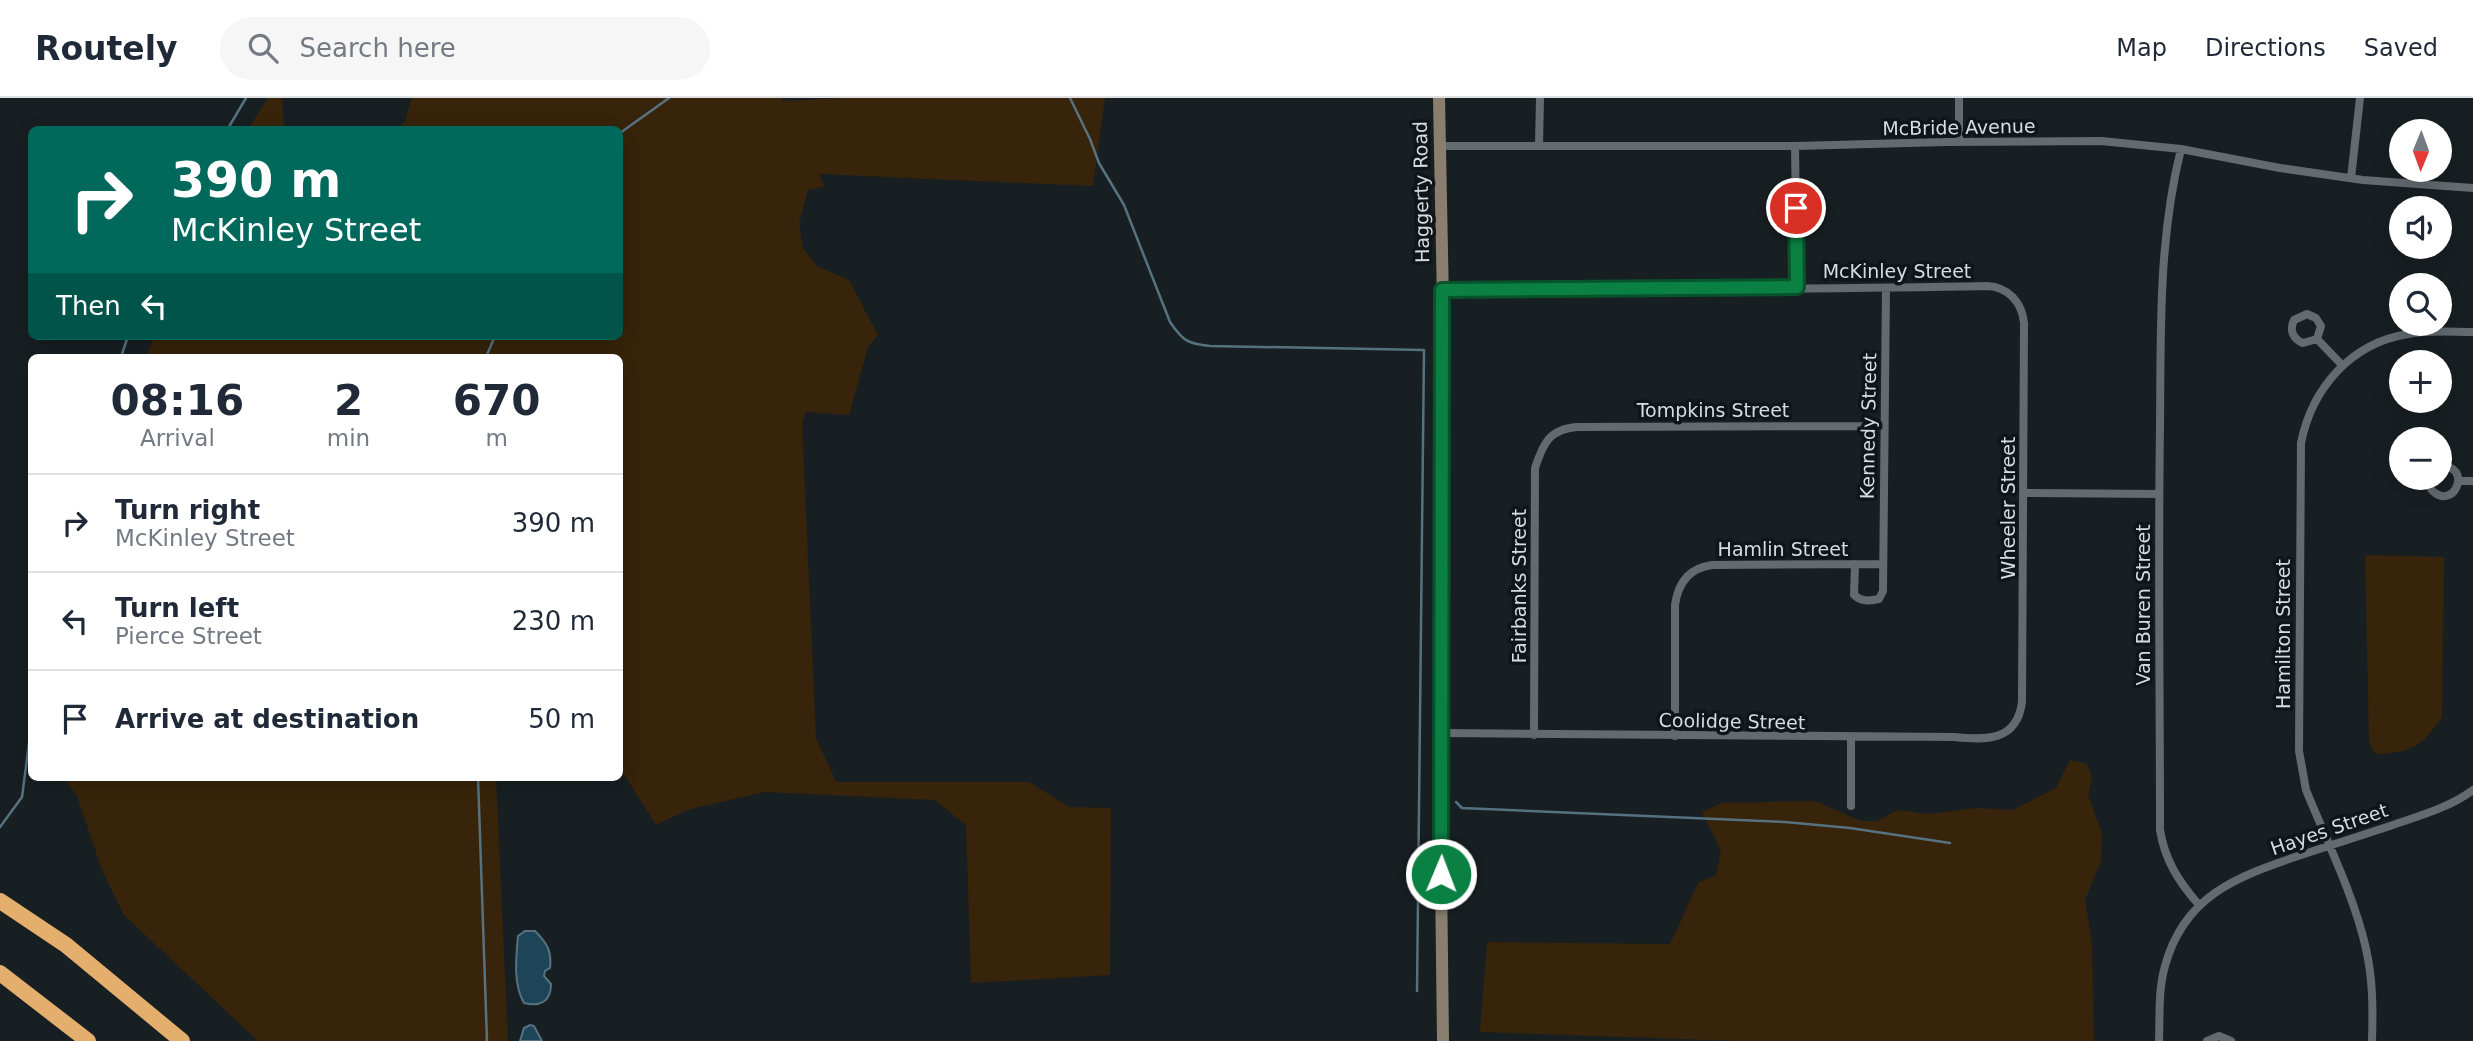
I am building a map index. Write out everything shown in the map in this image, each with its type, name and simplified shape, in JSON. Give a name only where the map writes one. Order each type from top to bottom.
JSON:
[{"type":"highway","points":[[0,901],[66,945],[182,1041]]},
{"type":"highway","points":[[0,972],[88,1041]]},
{"type":"main road","name":"Haggerty Road","points":[[1439,98],[1442,290],[1443,1041]]},
{"type":"street","points":[[1538,145],[1540,98]]},
{"type":"street","points":[[1959,98],[1959,142]]},
{"type":"street","points":[[2351,178],[2360,98]]},
{"type":"street","name":"McBride Avenue","points":[[1441,146],[1795,146],[2101,141],[2181,149],[2351,178],[2473,187]]},
{"type":"street","points":[[1795,146],[1797,287]]},
{"type":"street","name":"Van Buren Street","points":[[2181,149],[2169,206],[2162,266],[2159,494],[2160,830],[2171,868],[2199,905]]},
{"type":"street","name":"McKinley Street","points":[[1442,290],[1987,286],[2001,288],[2012,296]]},
{"type":"street","name":"Kennedy Street","points":[[1855,564],[1854,595],[1868,601],[1879,599],[1883,591],[1886,288]]},
{"type":"street","name":"Wheeler Street","points":[[2012,296],[2022,309],[2024,323],[2022,702],[2015,722]]},
{"type":"street","name":"Hamilton Street","points":[[2372,1041],[2372,996],[2366,948],[2358,920],[2306,790],[2299,751],[2300,459],[2304,431],[2312,408],[2324,386],[2342,365],[2372,345],[2406,334],[2473,332]]},
{"type":"street","points":[[2317,339],[2342,365]]},
{"type":"street","name":"Tompkins Street","points":[[1546,440],[1562,429],[1577,426],[1884,426]]},
{"type":"street","name":"Fairbanks Street","points":[[1534,735],[1535,467],[1546,440]]},
{"type":"street","points":[[2432,490],[2441,496],[2455,491],[2458,481],[2452,468]]},
{"type":"street","points":[[2458,481],[2473,481]]},
{"type":"street","points":[[2023,493],[2159,494]]},
{"type":"street","name":"Hamlin Street","points":[[1675,736],[1675,606],[1679,589],[1687,576],[1698,568],[1712,565],[1883,564]]},
{"type":"street","name":"Coolidge Street","points":[[1442,733],[1954,737],[1984,740],[2000,734],[2015,722]]},
{"type":"street","points":[[1851,737],[1851,806]]},
{"type":"street","name":"Hayes Street","points":[[2199,905],[2243,876],[2440,808],[2473,790]]},
{"type":"street","points":[[2159,1041],[2160,992],[2164,967],[2179,932],[2199,905]]},
{"type":"street","points":[[2207,1041],[2219,1036],[2231,1041]]},
{"type":"shaded area","points":[[268,98],[282,98],[284,126],[250,126]]},
{"type":"shaded area","points":[[412,98],[781,98],[783,101],[844,98],[1105,98],[1093,186],[819,174],[825,186],[808,190],[799,223],[803,248],[817,266],[849,280],[878,335],[868,347],[849,415],[806,412],[802,422],[816,738],[836,782],[1029,782],[1069,807],[1111,808],[1110,975],[971,983],[966,825],[935,800],[764,792],[687,810],[656,825],[623,773],[623,354],[147,354],[153,340],[623,340],[623,126],[400,126],[405,121]]},
{"type":"shaded area","points":[[2365,555],[2444,557],[2442,717],[2421,742],[2397,752],[2375,754],[2369,741]]},
{"type":"shaded area","points":[[2070,760],[2087,764],[2092,777],[2088,795],[2102,833],[2101,861],[2085,900],[2092,944],[2094,1041],[1737,1041],[1480,1032],[1487,942],[1670,944],[1698,883],[1716,875],[1721,850],[1702,812],[1722,803],[1815,801],[1861,821],[1878,821],[1897,810],[1929,814],[1978,808],[2013,810],[2056,788]]},
{"type":"shaded area","points":[[66,781],[496,781],[508,1041],[258,1041],[124,915],[102,870],[77,796]]},
{"type":"water","points":[[525,931],[535,931],[546,943],[549,952],[550,968],[545,971],[544,976],[551,984],[549,995],[544,1002],[535,1004],[524,1003],[518,988],[518,936]]},
{"type":"water","points":[[534,1026],[542,1041],[520,1041],[524,1028]]},
{"type":"waterway","points":[[229,126],[246,98]]},
{"type":"waterway","points":[[623,131],[669,98]]},
{"type":"waterway","points":[[1070,98],[1099,163],[1124,205],[1170,322],[1187,340],[1210,346],[1424,350],[1417,991]]},
{"type":"waterway","points":[[122,354],[127,340]]},
{"type":"waterway","points":[[487,354],[493,340]]},
{"type":"waterway","points":[[0,827],[22,797],[28,751]]},
{"type":"waterway","points":[[478,781],[487,1041]]},
{"type":"waterway","points":[[1456,802],[1462,808],[1785,822],[1850,828],[1950,843]]},
{"type":"route","points":[[1441,874],[1442,290],[1797,287],[1796,208]]}]
